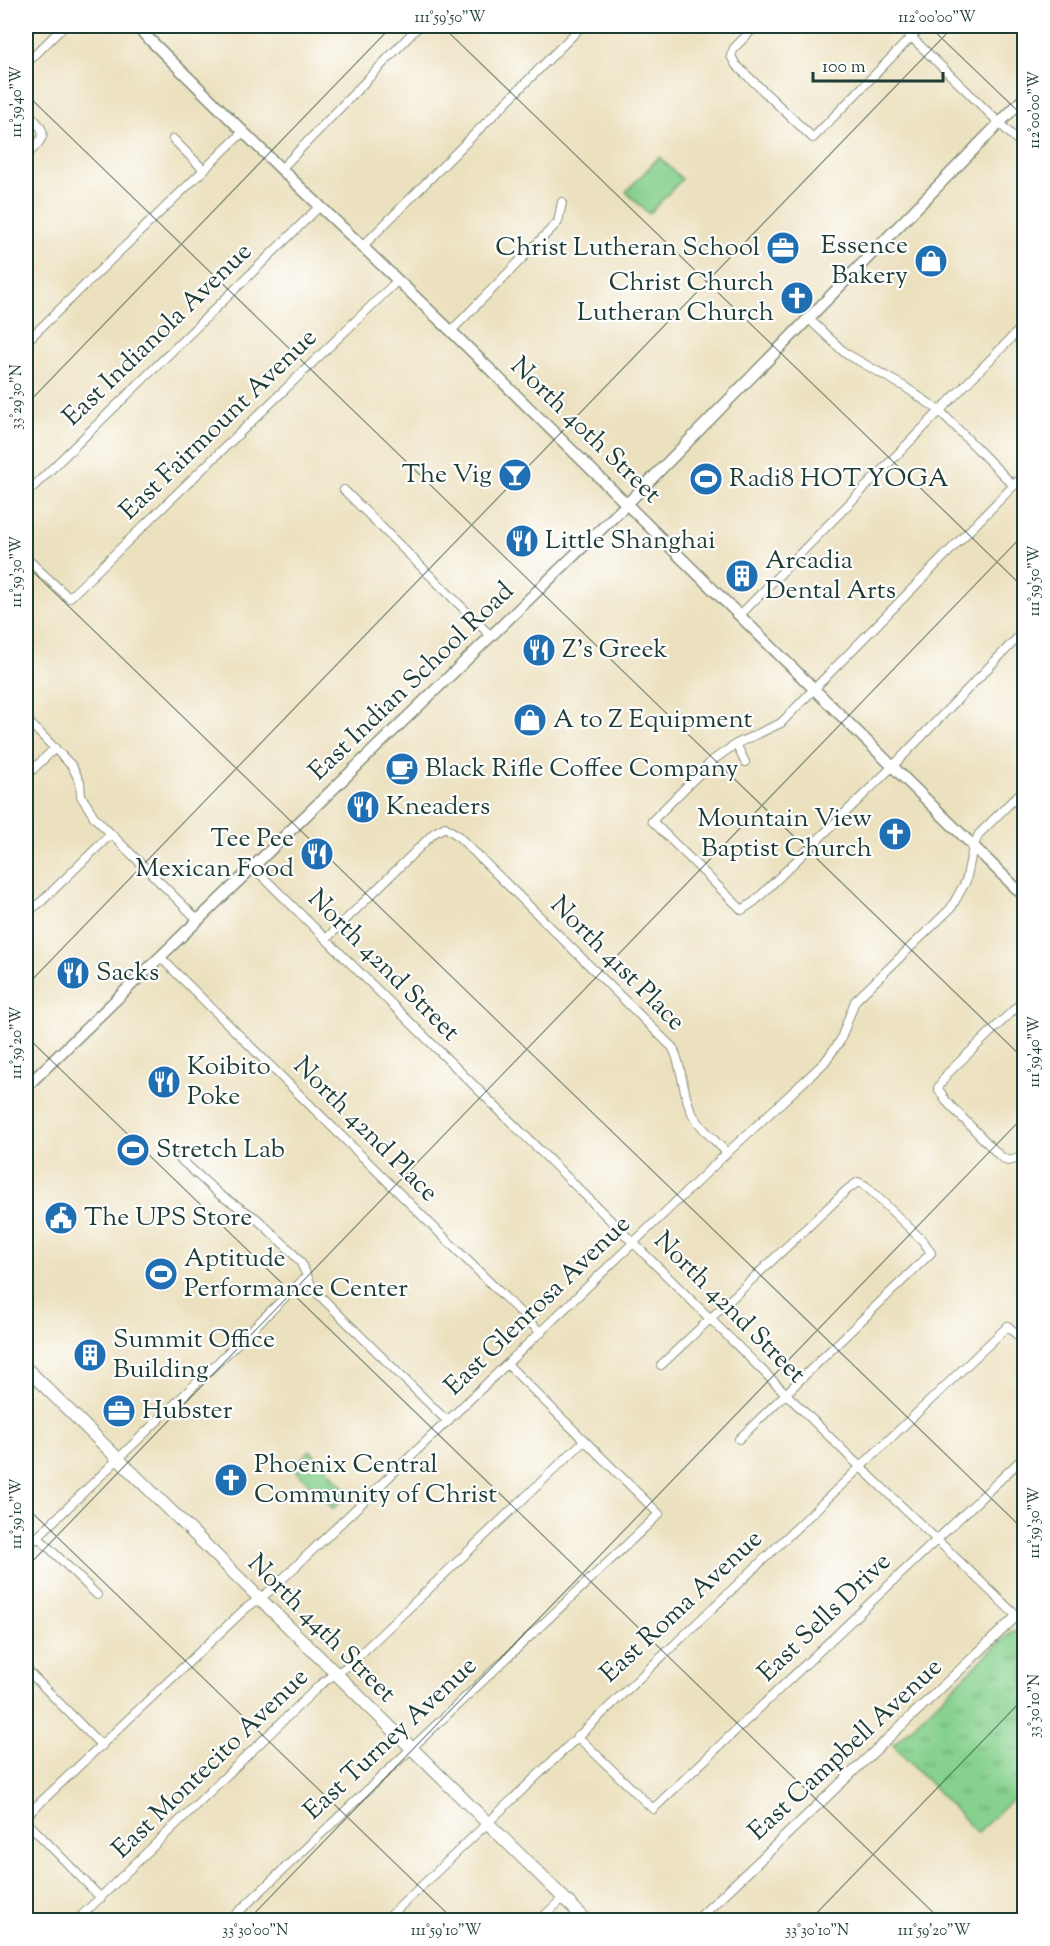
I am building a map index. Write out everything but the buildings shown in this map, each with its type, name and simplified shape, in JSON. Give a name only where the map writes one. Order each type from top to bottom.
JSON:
[{"type":"main road","name":"North 40th Street","points":[[136,26],[281,169],[451,331],[1024,896]]},
{"type":"main road","name":"East Indian School Road","points":[[26,1087],[627,504],[1024,98]]},
{"type":"main road","name":"North 44th Street","points":[[26,1369],[586,1920]]},
{"type":"street","points":[[26,64],[64,26]]},
{"type":"street","points":[[281,169],[417,26]]},
{"type":"street","points":[[362,247],[582,26]]},
{"type":"street","points":[[756,26],[734,48],[731,56],[736,65],[813,138],[922,26]]},
{"type":"street","points":[[900,26],[1024,147]]},
{"type":"street","points":[[26,111],[43,128],[44,133],[41,140],[26,156]]},
{"type":"street","points":[[26,342],[243,132]]},
{"type":"street","points":[[173,139],[204,170]]},
{"type":"street","points":[[451,331],[558,222],[562,202]]},
{"type":"street","name":"East Indianola Avenue","points":[[26,494],[320,206]]},
{"type":"street","name":"East Fairmount Avenue","points":[[26,558],[69,598],[397,280]]},
{"type":"street","points":[[809,319],[844,353],[905,387],[940,411],[1014,486]]},
{"type":"street","points":[[740,615],[1024,325]]},
{"type":"street","points":[[1024,475],[781,723],[736,744],[713,760],[652,821],[742,910],[755,902],[892,767],[1024,631]]},
{"type":"street","points":[[344,490],[491,636]]},
{"type":"street","points":[[26,719],[78,774],[81,796],[88,809],[198,920]]},
{"type":"street","points":[[736,744],[745,762]]},
{"type":"street","points":[[26,776],[55,748]]},
{"type":"street","name":"East Glenrosa Avenue","points":[[26,1816],[259,1599],[272,1590],[727,1153],[824,1063],[840,1041],[855,1001],[951,908],[966,882],[973,847],[979,834],[1024,789]]},
{"type":"street","name":"North 41st Place","points":[[326,939],[434,833],[445,827],[457,836],[673,1048],[680,1061],[691,1111],[699,1124],[727,1153]]},
{"type":"street","points":[[26,913],[41,902],[111,834]]},
{"type":"street","name":"North 42nd Street","points":[[253,867],[786,1394],[936,1539],[1022,1616]]},
{"type":"street","name":"North 42nd Place","points":[[160,957],[541,1333]]},
{"type":"street","points":[[1024,1000],[947,1074],[938,1088],[946,1101],[1008,1161],[1024,1157]]},
{"type":"street","points":[[179,1158],[220,1195],[256,1218],[281,1242],[301,1263],[313,1289],[448,1422]]},
{"type":"street","points":[[661,1365],[858,1182],[924,1242],[931,1253],[739,1439]]},
{"type":"street","points":[[26,1548],[307,1276]]},
{"type":"street","name":"East Roma Avenue","points":[[386,1920],[1008,1326],[1024,1342]]},
{"type":"street","points":[[507,1365],[584,1441]]},
{"type":"street","name":"East Turney Avenue","points":[[230,1920],[658,1514],[584,1441]]},
{"type":"street","name":"East Montecito Avenue","points":[[77,1920],[321,1684],[335,1675],[584,1441]]},
{"type":"street","name":"East Sells Drive","points":[[577,1736],[653,1809],[1024,1457]]},
{"type":"street","points":[[38,1537],[97,1595]]},
{"type":"street","name":"East Campbell Avenue","points":[[697,1920],[1022,1616]]},
{"type":"street","points":[[26,1670],[102,1746]]},
{"type":"street","points":[[26,1821],[101,1898]]},
{"type":"street","points":[[540,1920],[563,1898]]},
{"type":"green space","points":[[659,157],[682,179],[649,214],[626,192]]},
{"type":"green space","points":[[310,1450],[350,1493],[333,1509],[293,1467]]},
{"type":"green space","points":[[1020,1629],[1024,1632],[1024,1788],[977,1833],[893,1745],[1011,1632]]},
{"type":"place","name":"Christ Lutheran School","points":[[783,248]]},
{"type":"place","name":"Essence Bakery","points":[[931,261]]},
{"type":"place","name":"Christ Church Lutheran Church","points":[[797,298]]},
{"type":"place","name":"The Vig","points":[[515,475]]},
{"type":"place","name":"Radi8 HOT YOGA","points":[[706,479]]},
{"type":"place","name":"Little Shanghai","points":[[522,541]]},
{"type":"place","name":"Arcadia Dental Arts","points":[[742,576]]},
{"type":"place","name":"Z's Greek","points":[[539,650]]},
{"type":"place","name":"A to Z Equipment","points":[[530,720]]},
{"type":"place","name":"Black Rifle Coffee Company","points":[[402,769]]},
{"type":"place","name":"Kneaders","points":[[363,807]]},
{"type":"place","name":"Mountain View Baptist Church","points":[[895,834]]},
{"type":"place","name":"Tee Pee Mexican Food","points":[[317,854]]},
{"type":"place","name":"Sacks","points":[[73,973]]},
{"type":"place","name":"Koibito Poke","points":[[164,1082]]},
{"type":"place","name":"Stretch Lab","points":[[133,1150]]},
{"type":"place","name":"The UPS Store","points":[[61,1218]]},
{"type":"place","name":"Aptitude Performance Center","points":[[161,1274]]},
{"type":"place","name":"Summit Office Building","points":[[90,1355]]},
{"type":"place","name":"Hubster","points":[[119,1411]]},
{"type":"place","name":"Phoenix Central Community of Christ","points":[[231,1480]]}]
